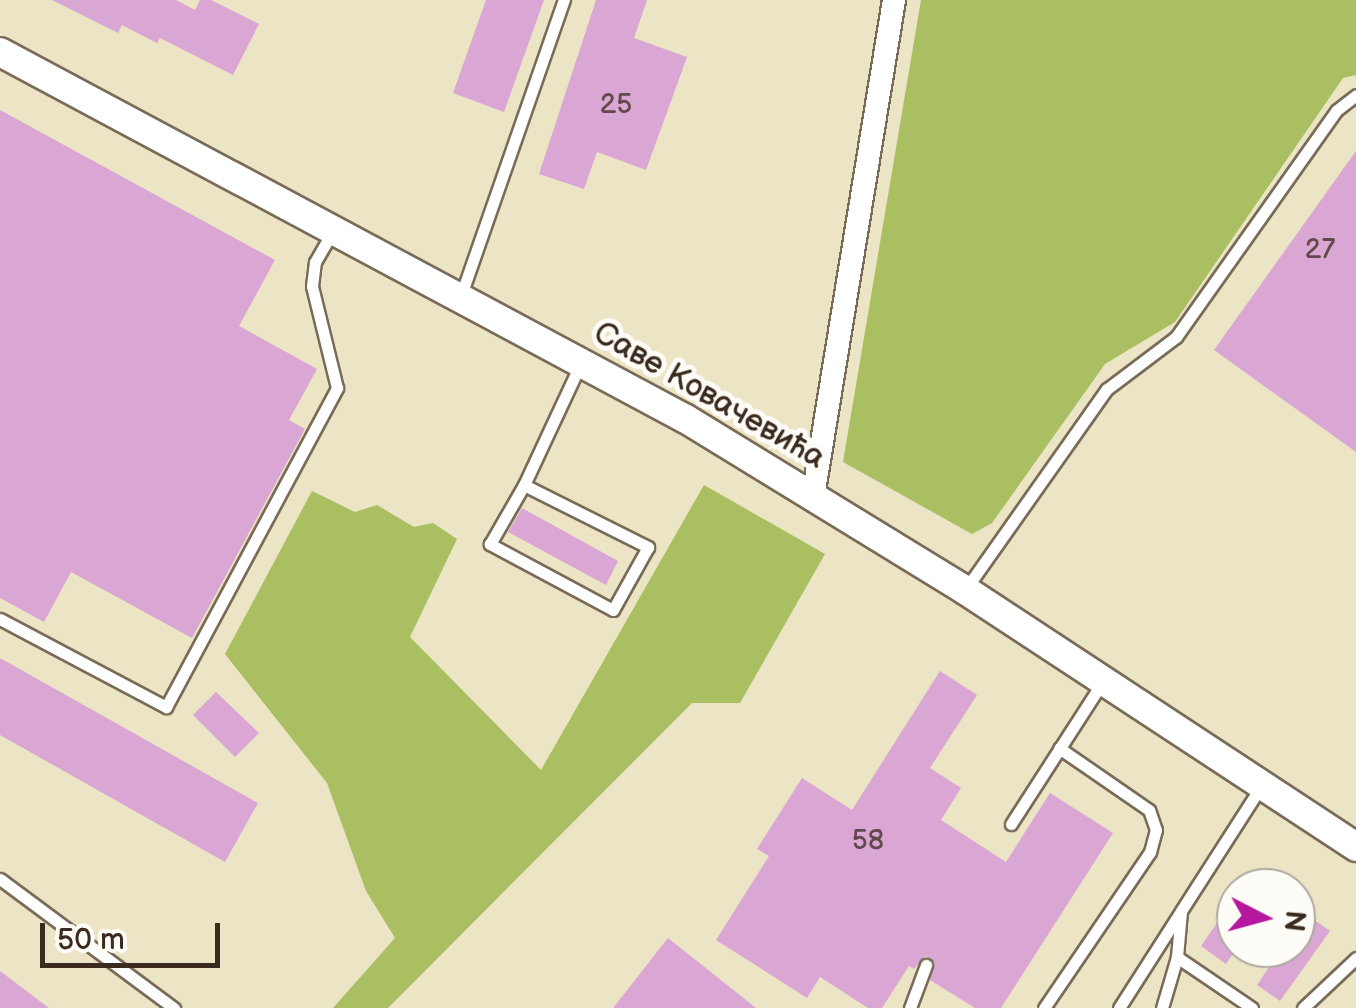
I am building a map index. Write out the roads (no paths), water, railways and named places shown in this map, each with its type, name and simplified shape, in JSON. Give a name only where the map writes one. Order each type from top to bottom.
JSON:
[{"type":"street","points":[[812,496],[894,0]]},
{"type":"street","name":"Саве Ковачевића","points":[[0,52],[332,233],[582,362],[812,496],[964,590],[1356,848]]},
{"type":"lane","points":[[460,298],[564,0]]},
{"type":"lane","points":[[964,590],[1107,390],[1176,337],[1337,110],[1356,95]]},
{"type":"lane","points":[[0,619],[166,707],[337,388],[312,286],[314,262],[332,233]]},
{"type":"lane","points":[[524,485],[648,547],[613,610],[490,544],[524,485],[582,362]]},
{"type":"lane","points":[[1011,824],[1103,681]]},
{"type":"lane","points":[[1044,1008],[1150,852],[1156,830],[1149,810],[1059,748]]},
{"type":"lane","points":[[1119,1008],[1262,785]]},
{"type":"lane","points":[[0,879],[174,1008]]},
{"type":"lane","points":[[1162,1008],[1176,957],[1181,911]]},
{"type":"lane","points":[[1176,957],[1252,1008]]},
{"type":"lane","points":[[1303,1008],[1356,958]]},
{"type":"lane","points":[[910,1008],[926,965]]}]
